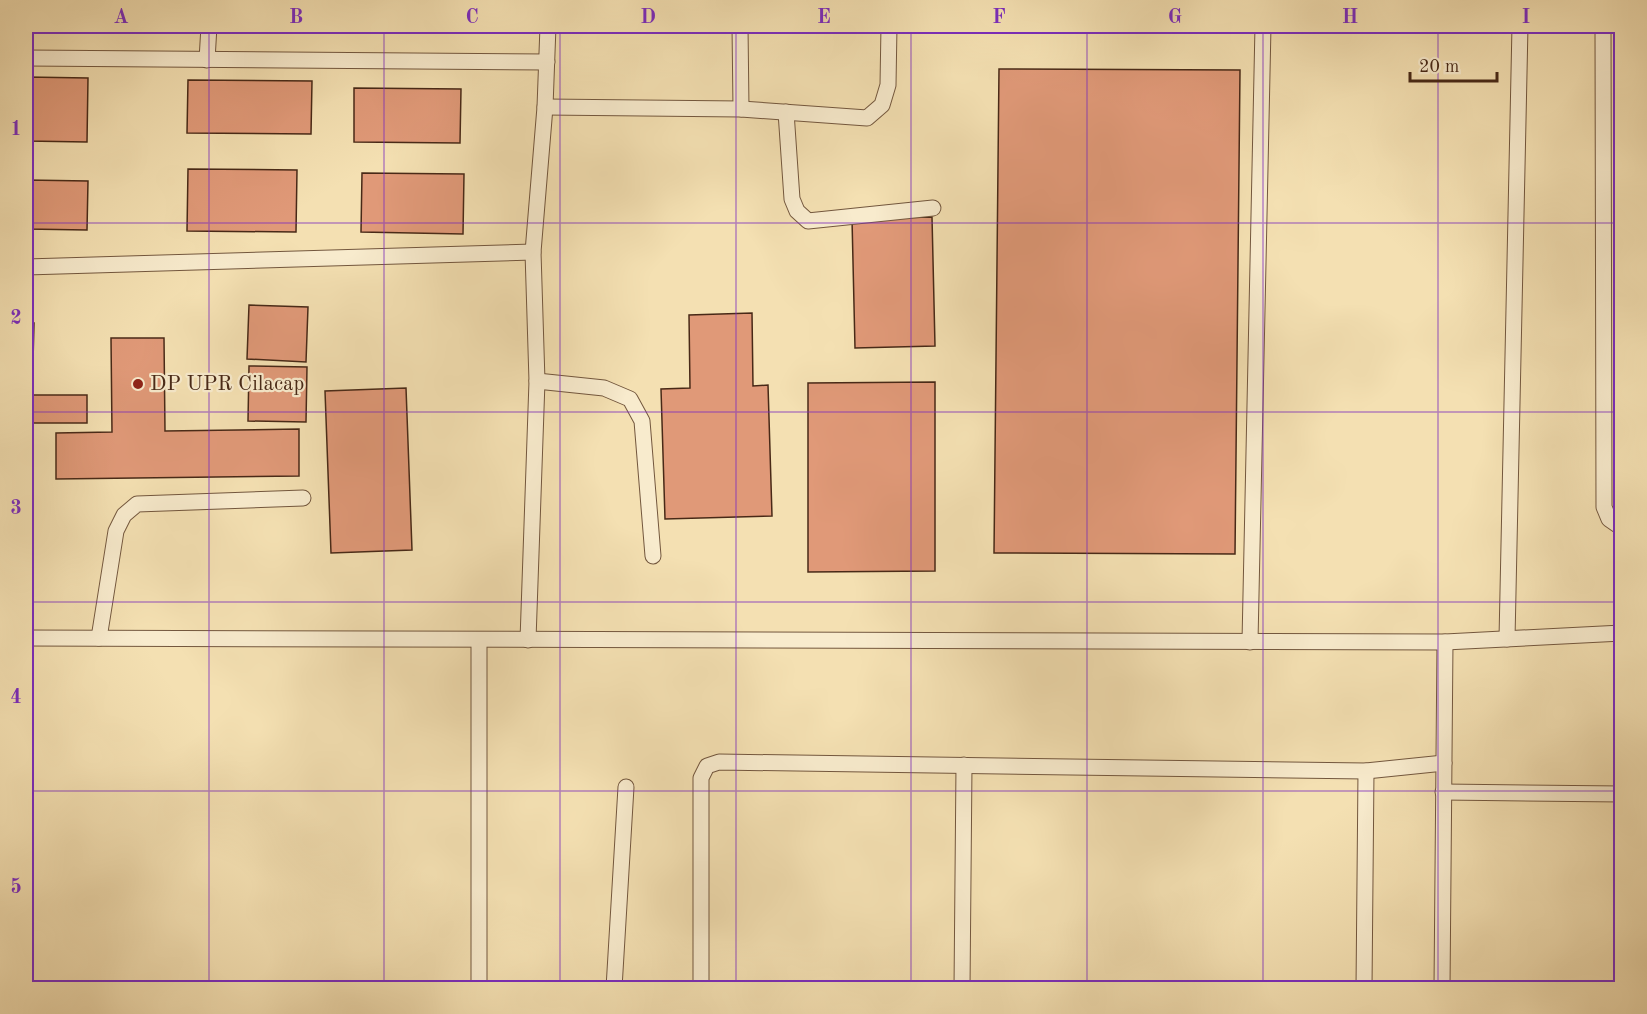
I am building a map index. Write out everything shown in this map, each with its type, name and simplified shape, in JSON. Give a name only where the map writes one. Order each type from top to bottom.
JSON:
[{"type":"lane","points":[[207,60],[209,26]]},
{"type":"lane","points":[[528,640],[537,381],[534,252],[545,107],[548,26]]},
{"type":"lane","points":[[740,26],[741,109]]},
{"type":"lane","points":[[545,107],[741,109],[867,118],[882,105],[888,85],[889,26]]},
{"type":"lane","points":[[1250,642],[1263,26]]},
{"type":"lane","points":[[1507,639],[1520,26]]},
{"type":"lane","points":[[1603,26],[1604,507],[1609,519],[1622,528]]},
{"type":"lane","points":[[26,58],[547,62]]},
{"type":"lane","points":[[786,112],[792,199],[797,211],[808,221],[933,208]]},
{"type":"lane","points":[[26,267],[534,252]]},
{"type":"lane","points":[[537,381],[604,388],[630,399],[642,422],[653,555]]},
{"type":"lane","points":[[99,638],[116,531],[124,515],[137,504],[303,498]]},
{"type":"lane","points":[[26,638],[1445,642],[1622,633]]},
{"type":"lane","points":[[479,640],[479,988]]},
{"type":"lane","points":[[1442,988],[1445,642]]},
{"type":"lane","points":[[702,988],[700,778],[707,766],[719,762],[1366,771],[1444,763]]},
{"type":"lane","points":[[962,988],[964,765]]},
{"type":"lane","points":[[1364,988],[1366,771]]},
{"type":"lane","points":[[614,988],[626,787]]},
{"type":"lane","points":[[1443,792],[1622,794]]},
{"type":"building","points":[[999,69],[1240,70],[1235,554],[994,553]]},
{"type":"building","points":[[26,77],[88,78],[87,142],[26,141]]},
{"type":"building","points":[[188,80],[312,81],[311,134],[187,133]]},
{"type":"building","points":[[354,88],[461,89],[460,143],[354,142]]},
{"type":"building","points":[[188,169],[297,170],[296,232],[187,231]]},
{"type":"building","points":[[362,173],[464,174],[463,234],[361,232]]},
{"type":"building","points":[[26,180],[88,181],[87,230],[26,229]]},
{"type":"building","points":[[932,217],[935,346],[855,348],[852,219]]},
{"type":"building","name":"DP UPR Cilacap","points":[[249,305],[308,307],[306,362],[247,359]]},
{"type":"building","points":[[752,313],[753,386],[768,385],[772,516],[665,519],[661,389],[690,388],[689,315]]},
{"type":"building","points":[[26,323],[34,323],[33,361],[26,361]]},
{"type":"building","name":"DP UPR Cilacap","points":[[111,338],[164,338],[165,431],[299,429],[299,476],[56,479],[56,433],[112,432]]},
{"type":"building","name":"DP UPR Cilacap","points":[[249,366],[307,367],[306,422],[248,421]]},
{"type":"building","points":[[935,382],[935,571],[808,572],[808,383]]},
{"type":"building","name":"DP UPR Cilacap","points":[[406,388],[412,550],[331,553],[325,391]]},
{"type":"building","points":[[26,395],[87,395],[87,423],[26,423]]},
{"type":"place","name":"DP UPR Cilacap","points":[[138,384]]}]
